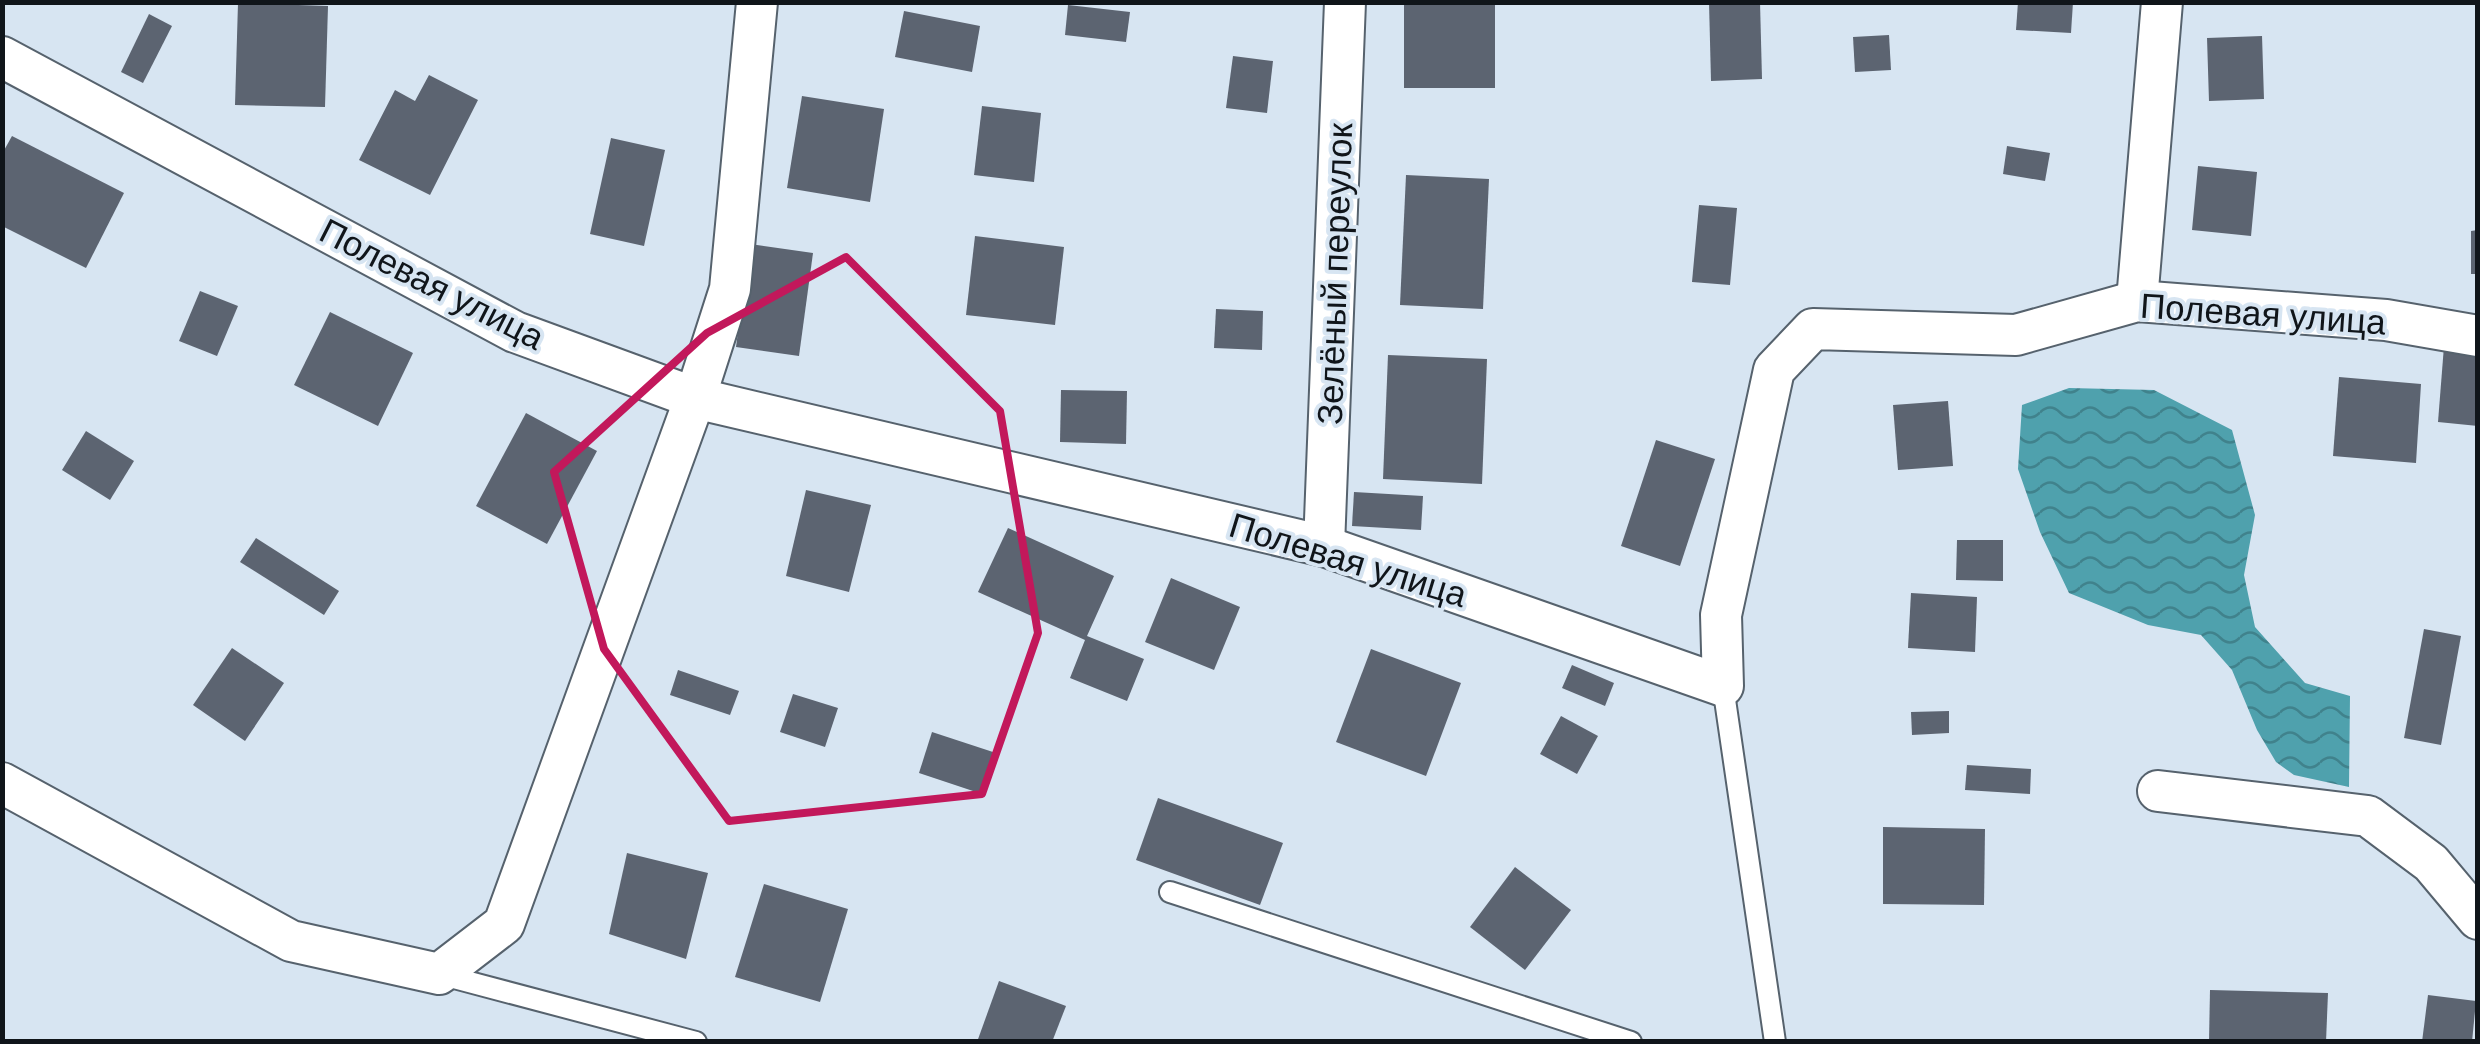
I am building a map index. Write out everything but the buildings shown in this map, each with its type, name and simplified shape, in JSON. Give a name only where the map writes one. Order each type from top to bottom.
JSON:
[{"type":"street","points":[[2,783],[291,942],[439,974],[504,924],[696,398],[730,289],[758,2]]},
{"type":"street","name":"Зелёный переулок","points":[[1324,546],[1345,2]]},
{"type":"street","points":[[2136,301],[2162,2]]},
{"type":"street","name":"Полевая улица","points":[[2,57],[515,332],[696,398],[1324,546],[1723,686],[1721,615],[1774,370],[1813,330],[2016,335],[2136,301],[2386,320],[2478,336]]},
{"type":"street","points":[[2158,792],[2368,816],[2431,863],[2478,919]]},
{"type":"lane","points":[[1723,686],[1775,1042]]},
{"type":"lane","points":[[1170,892],[1631,1042]]},
{"type":"lane","points":[[439,974],[696,1042]]},
{"type":"highlighted area","points":[[846,257],[1000,411],[1038,633],[982,794],[729,821],[604,649],[554,472],[707,333]]},
{"type":"water","points":[[2069,388],[2154,390],[2232,430],[2255,515],[2244,575],[2255,627],[2305,683],[2350,696],[2349,787],[2294,775],[2276,762],[2257,730],[2232,670],[2201,635],[2148,625],[2069,593],[2040,532],[2018,469],[2022,405]]}]
